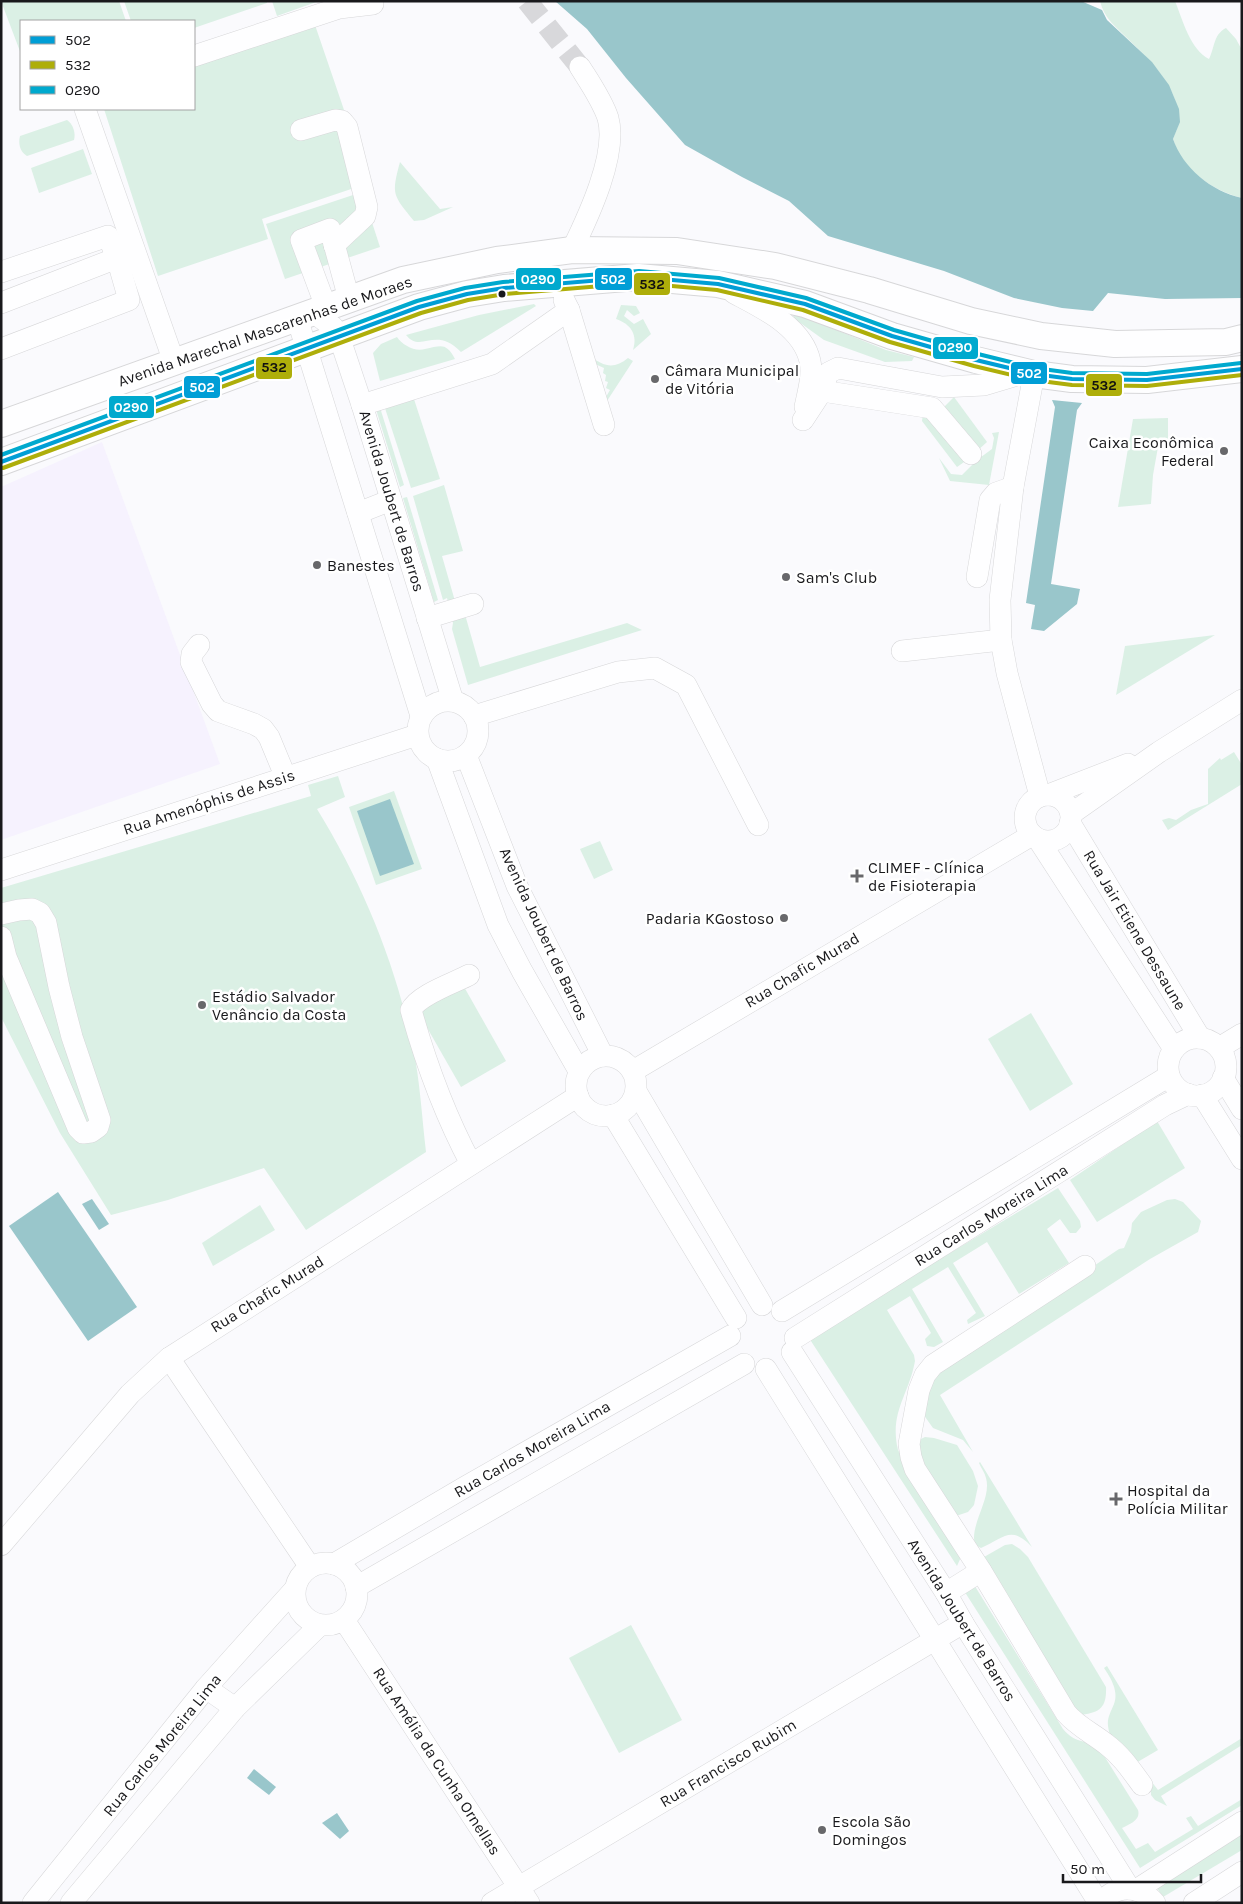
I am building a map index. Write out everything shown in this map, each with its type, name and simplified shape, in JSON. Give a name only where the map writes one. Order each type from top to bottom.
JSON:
[{"type":"main road","name":"Avenida Marechal Mascarenhas de Moraes","points":[[1,424],[321,309],[414,278],[497,260],[572,250],[677,251],[775,266],[869,290],[971,321],[1041,336],[1115,344],[1226,342],[1242,338]]},
{"type":"main road","name":"Avenida Marechal Mascarenhas de Moraes","points":[[1,462],[419,307],[467,294],[504,288],[638,277],[718,284],[805,304],[892,336],[1030,373],[1072,378],[1147,380],[1242,370]]},
{"type":"main road","points":[[1030,373],[1056,355],[1084,341]]},
{"type":"street","points":[[195,56],[338,5],[373,4]]},
{"type":"street","points":[[572,250],[588,218],[604,171],[610,137],[608,118],[601,102],[580,67]]},
{"type":"street","points":[[86,110],[174,362]]},
{"type":"street","points":[[302,130],[335,120],[342,121],[347,127],[367,207],[365,216],[334,245]]},
{"type":"street","points":[[321,309],[301,240],[330,229],[334,245],[321,309],[308,348],[419,726],[421,746],[428,754],[437,759],[457,760],[466,755],[473,747],[477,737],[478,726],[474,716],[461,704],[453,701],[435,703],[427,708],[419,726]]},
{"type":"street","points":[[1,272],[108,236],[117,258],[129,300],[1,349]]},
{"type":"street","points":[[1,303],[117,258]]},
{"type":"street","points":[[556,284],[569,310],[604,425]]},
{"type":"street","points":[[718,284],[774,315],[803,343],[810,360],[811,375],[802,420],[822,390],[828,373],[838,368],[942,387],[984,385],[1030,373],[1013,487],[1000,600],[1001,640],[1007,673],[1044,795]]},
{"type":"street","name":"Avenida Joubert de Barros","points":[[321,309],[339,336],[453,701]]},
{"type":"street","points":[[362,405],[492,364],[569,310]]},
{"type":"street","points":[[822,390],[932,408],[971,454]]},
{"type":"street","points":[[977,577],[990,500],[996,493],[1013,487]]},
{"type":"street","points":[[358,513],[391,500]]},
{"type":"street","points":[[427,618],[473,604]]},
{"type":"street","points":[[902,651],[1001,640]]},
{"type":"street","points":[[198,645],[192,654],[191,662],[212,704],[223,713],[263,730],[269,737],[286,778]]},
{"type":"street","points":[[474,716],[618,672],[655,668],[686,685],[758,825]]},
{"type":"street","points":[[1070,819],[1158,752],[1242,700]]},
{"type":"street","name":"Rua Amenóphis de Assis","points":[[1,870],[286,778],[419,726]]},
{"type":"street","points":[[1044,795],[1056,796],[1063,800],[1068,807],[1070,819],[1064,835],[1044,841],[1035,837],[1024,821],[1028,806],[1044,795],[1158,752]]},
{"type":"street","name":"Avenida Joubert de Barros","points":[[466,755],[518,886],[603,1056]]},
{"type":"street","name":"Avenida Joubert de Barros","points":[[437,759],[498,925],[579,1071]]},
{"type":"street","name":"Rua Chafic Murad","points":[[972,869],[1025,813]]},
{"type":"street","name":"Rua Jair Etiene Dessaune","points":[[1070,819],[1200,1038]]},
{"type":"street","name":"Rua Jair Etiene Dessaune","points":[[1035,837],[1174,1049]]},
{"type":"street","name":"Rua Chafic Murad","points":[[634,1081],[972,869],[1035,837]]},
{"type":"street","points":[[1,914],[32,909],[40,913],[46,924],[72,1038],[100,1120],[98,1127],[91,1132],[84,1133],[78,1128],[6,957],[1,938]]},
{"type":"street","points":[[469,975],[421,999],[413,1005],[411,1010],[425,1059],[459,1141],[471,1164]]},
{"type":"street","points":[[1219,1048],[1242,1034]]},
{"type":"street","points":[[1200,1038],[1219,1048],[1226,1066],[1223,1078],[1217,1088],[1207,1094],[1195,1095],[1178,1089],[1169,1076],[1169,1059],[1174,1049],[1189,1040],[1200,1038]]},
{"type":"street","points":[[634,1081],[628,1106],[613,1115],[602,1116],[583,1106],[578,1096],[576,1084],[579,1071],[593,1058],[603,1056],[615,1057],[625,1062],[634,1081],[762,1304]]},
{"type":"street","name":"Rua Carlos Moreira Lima","points":[[782,1311],[1169,1076]]},
{"type":"street","points":[[1223,1078],[1242,1109]]},
{"type":"street","points":[[1195,1095],[1242,1159]]},
{"type":"street","name":"Rua Carlos Moreira Lima","points":[[793,1345],[1165,1105],[1195,1095]]},
{"type":"street","name":"Rua Chafic Murad","points":[[1,1545],[130,1394],[168,1358],[578,1096]]},
{"type":"street","points":[[613,1115],[733,1327],[734,1351],[744,1364],[754,1368],[766,1369],[776,1366],[785,1360],[793,1345],[792,1323],[776,1307],[762,1304],[752,1306],[743,1311],[733,1327]]},
{"type":"street","points":[[1085,1266],[933,1365],[925,1375],[919,1390],[909,1444],[915,1469],[981,1571],[1066,1713],[1075,1724],[1107,1744],[1118,1754],[1142,1785]]},
{"type":"street","name":"Rua Carlos Moreira Lima","points":[[334,1564],[594,1413],[733,1327]]},
{"type":"street","name":"Avenida Joubert de Barros","points":[[793,1345],[963,1623],[1133,1889]]},
{"type":"street","points":[[168,1358],[310,1567]]},
{"type":"street","name":"Rua Carlos Moreira Lima","points":[[356,1587],[744,1364]]},
{"type":"street","points":[[766,1369],[933,1639],[1100,1903],[1113,1892],[1133,1889],[1242,1822]]},
{"type":"street","points":[[594,1413],[612,1440]]},
{"type":"street","points":[[465,1487],[483,1515]]},
{"type":"street","points":[[322,1563],[334,1564],[348,1573],[356,1587],[357,1600],[352,1611],[344,1620],[332,1625],[320,1625],[308,1620],[300,1612],[295,1602],[294,1590],[302,1574],[310,1567],[322,1563]]},
{"type":"street","points":[[946,1594],[981,1571]]},
{"type":"street","name":"Rua Carlos Moreira Lima","points":[[33,1903],[206,1688],[294,1590]]},
{"type":"street","name":"Rua Amélia da Cunha Ornellas","points":[[344,1620],[525,1895]]},
{"type":"street","name":"Rua Francisco Rubim","points":[[492,1903],[525,1895],[933,1639],[963,1623]]},
{"type":"street","name":"Rua Carlos Moreira Lima","points":[[71,1903],[235,1708],[320,1625]]},
{"type":"street","points":[[206,1688],[235,1708]]},
{"type":"street","points":[[1194,1903],[1242,1872]]},
{"type":"street","points":[[1133,1889],[1147,1894],[1155,1903]]},
{"type":"shaded area","points":[[102,442],[220,764],[1,840],[1,487]]},
{"type":"green space","points":[[1,1],[119,1],[126,20],[20,20],[20,51]]},
{"type":"green space","points":[[124,1],[267,1],[267,3],[195,28],[195,20],[131,20]]},
{"type":"green space","points":[[272,1],[319,1],[277,16]]},
{"type":"green space","points":[[1100,1],[1175,1],[1192,42],[1209,59],[1216,38],[1226,28],[1236,39],[1242,50],[1242,198],[1226,193],[1211,185],[1197,175],[1183,161],[1173,139],[1179,121],[1174,96],[1161,75],[1145,55],[1110,21]]},
{"type":"green space","points":[[315,25],[369,183],[262,219],[268,239],[158,276],[104,110],[195,110],[195,65]]},
{"type":"green space","points":[[67,120],[75,134],[74,140],[27,156],[21,150],[19,145],[20,136]]},
{"type":"green space","points":[[83,149],[92,174],[39,193],[31,168]]},
{"type":"green space","points":[[400,162],[440,209],[453,207],[424,220],[414,221],[398,200],[396,194],[395,181]]},
{"type":"green space","points":[[362,192],[380,247],[285,279],[266,224]]},
{"type":"green space","points":[[534,304],[536,306],[461,352],[452,344],[444,341],[417,342],[406,335],[479,315]]},
{"type":"green space","points":[[621,305],[636,306],[640,313],[634,316],[627,310],[624,316],[634,324],[643,319],[651,334],[633,350],[635,340],[632,331],[626,324],[616,319]]},
{"type":"green space","points":[[794,313],[886,350],[914,357],[912,361],[885,362],[824,340],[799,322],[793,320]]},
{"type":"green space","points":[[397,337],[405,345],[417,350],[443,346],[449,350],[455,359],[380,381],[373,353],[381,344]]},
{"type":"green space","points":[[592,357],[606,365],[619,364],[628,358],[633,361],[605,404],[603,402],[610,390],[606,388],[608,382],[605,381],[604,368],[595,364]]},
{"type":"green space","points":[[412,393],[440,479],[411,488],[383,402]]},
{"type":"green space","points":[[954,397],[987,442],[977,451],[944,407]]},
{"type":"green space","points":[[378,401],[404,485],[400,487],[374,403]]},
{"type":"green space","points":[[924,408],[967,460],[957,467],[922,421]]},
{"type":"green space","points":[[1168,418],[1168,443],[1158,447],[1153,475],[1151,504],[1118,507],[1133,419]]},
{"type":"green space","points":[[999,432],[989,485],[950,481],[939,458],[951,474],[962,475],[977,460],[992,449],[994,438],[992,433]]},
{"type":"green space","points":[[444,485],[463,551],[442,556],[457,608],[464,611],[480,667],[627,623],[642,630],[468,685],[452,629],[453,623],[447,598],[443,600],[413,496]]},
{"type":"green space","points":[[407,497],[438,600],[434,602],[403,498]]},
{"type":"green space","points":[[1215,635],[1116,695],[1125,646]]},
{"type":"green space","points":[[1234,752],[1242,765],[1242,784],[1168,830],[1162,820],[1169,818],[1176,820],[1191,810],[1208,804],[1208,769],[1220,758],[1221,760]]},
{"type":"green space","name":"Estádio Salvador Venâncio da Costa","points":[[338,776],[345,797],[317,809],[362,894],[387,954],[397,984],[413,1047],[426,1152],[306,1230],[264,1168],[168,1200],[111,1215],[60,1133],[1,1017],[1,888],[311,796],[308,785]]},
{"type":"green space","points":[[394,791],[422,869],[376,885],[349,807]]},
{"type":"green space","points":[[600,841],[613,870],[594,879],[580,849]]},
{"type":"green space","points":[[463,985],[506,1061],[461,1087],[417,1010]]},
{"type":"green space","points":[[1031,1013],[1073,1084],[1030,1111],[988,1039]]},
{"type":"green space","points":[[1157,1121],[1185,1168],[1097,1222],[1070,1180]]},
{"type":"green space","points":[[1058,1188],[1080,1221],[1081,1227],[1076,1233],[1070,1233],[1060,1219],[1047,1229],[1069,1263],[1019,1294],[987,1242],[953,1263],[985,1316],[968,1324],[967,1320],[976,1313],[948,1267],[912,1289],[943,1342],[934,1347],[927,1346],[925,1339],[931,1333],[910,1296],[887,1310],[914,1355],[915,1361],[898,1414],[896,1437],[898,1450],[961,1557],[957,1566],[809,1338]]},
{"type":"green space","points":[[1175,1199],[1183,1202],[1201,1221],[1198,1232],[1150,1259],[940,1395],[973,1452],[963,1440],[933,1428],[923,1414],[930,1376],[1119,1249],[1124,1248],[1131,1232],[1132,1223],[1141,1212],[1167,1200]]},
{"type":"green space","points":[[260,1205],[275,1230],[213,1266],[202,1243]]},
{"type":"green space","points":[[925,1437],[957,1445],[973,1471],[978,1486],[974,1505],[968,1512],[956,1516],[914,1448]]},
{"type":"green space","points":[[980,1462],[1032,1547],[1025,1540],[1012,1535],[981,1548],[975,1545],[975,1529],[984,1503],[987,1486]]},
{"type":"green space","points":[[1012,1544],[1028,1557],[1106,1687],[1105,1700],[1100,1709],[1079,1715],[984,1557],[1005,1545]]},
{"type":"green space","points":[[973,1583],[1063,1729],[1075,1739],[1098,1746],[1138,1810],[1139,1813],[1136,1819],[1122,1828],[1136,1849],[1148,1843],[1155,1852],[1193,1829],[1186,1818],[1191,1816],[1198,1826],[1242,1799],[1242,1805],[1140,1868],[961,1586]]},
{"type":"green space","points":[[631,1625],[682,1720],[619,1753],[569,1658]]},
{"type":"green space","points":[[1107,1666],[1158,1750],[1129,1767],[1113,1742],[1109,1731],[1108,1720],[1116,1695],[1112,1681],[1104,1668]]},
{"type":"green space","points":[[1242,1738],[1242,1745],[1161,1796],[1167,1806],[1155,1800],[1151,1795],[1151,1781],[1158,1790]]},
{"type":"green space","points":[[1242,1832],[1242,1850],[1163,1897],[1155,1885]]},
{"type":"water","points":[[555,1],[1081,1],[1102,10],[1107,20],[1152,62],[1169,85],[1179,109],[1180,122],[1173,139],[1191,169],[1209,184],[1231,195],[1242,198],[1242,298],[1165,299],[1108,293],[1093,311],[1062,308],[1014,298],[944,271],[828,236],[789,201],[685,145],[626,78],[587,29]]},
{"type":"water","points":[[1052,400],[1082,403],[1077,410],[1051,584],[1080,589],[1077,604],[1044,631],[1031,629],[1035,605],[1026,603],[1055,407]]},
{"type":"water","points":[[390,799],[414,864],[380,876],[357,811]]},
{"type":"water","points":[[58,1192],[137,1307],[88,1341],[9,1226]]},
{"type":"water","points":[[92,1199],[109,1224],[99,1230],[82,1204]]},
{"type":"water","points":[[254,1769],[276,1787],[269,1795],[247,1778]]},
{"type":"water","points":[[337,1813],[349,1831],[340,1839],[322,1823]]},
{"type":"tunnel","points":[[527,1],[580,67]]},
{"type":"transit line","name":"0290","points":[[1,455],[417,301],[465,288],[503,282],[639,271],[719,278],[806,298],[894,330],[1035,368],[1072,373],[1147,374],[1241,363]]},
{"type":"transit line","name":"502","points":[[1,462],[419,307],[467,294],[504,288],[638,277],[718,284],[805,304],[892,336],[1034,374],[1072,379],[1147,380],[1242,369]]},
{"type":"transit line","name":"532","points":[[3,468],[421,313],[468,300],[505,294],[638,283],[717,290],[803,310],[890,342],[974,366],[1033,380],[1072,385],[1147,386],[1242,375]]},
{"type":"place","name":"Câmara Municipal de Vitória","points":[[655,379]]},
{"type":"place","name":"Caixa Econômica Federal","points":[[1224,451]]},
{"type":"place","name":"Banestes","points":[[317,565]]},
{"type":"place","name":"Sam's Club","points":[[786,577]]},
{"type":"place","name":"CLIMEF - Clínica de Fisioterapia","points":[[857,876]]},
{"type":"place","name":"Padaria KGostoso","points":[[784,918]]},
{"type":"place","name":"Estádio Salvador Venâncio da Costa","points":[[202,1005]]},
{"type":"place","name":"Hospital da Polícia Militar","points":[[1116,1499]]},
{"type":"place","name":"Escola São Domingos","points":[[822,1830]]}]
